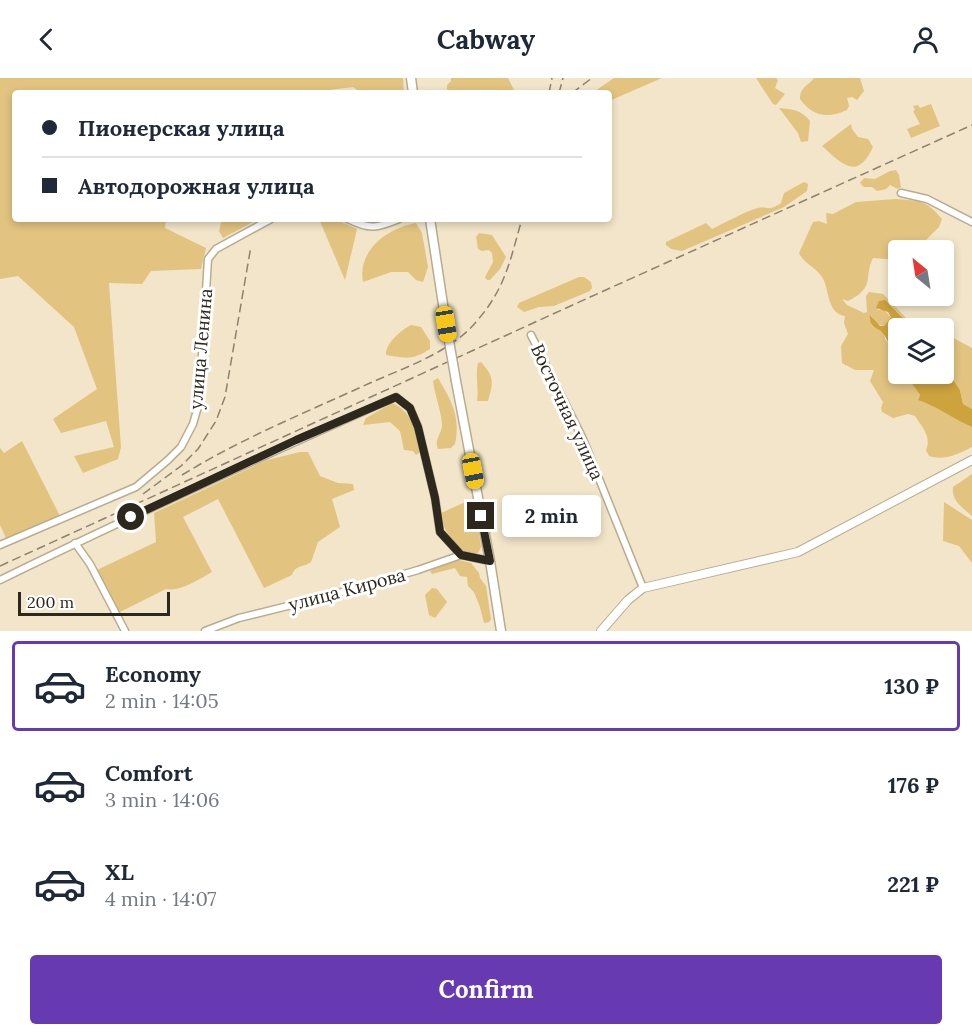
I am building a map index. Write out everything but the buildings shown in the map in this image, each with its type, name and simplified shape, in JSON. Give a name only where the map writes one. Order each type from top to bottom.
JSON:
[{"type":"main road","points":[[430,222],[446,324],[501,631]]},
{"type":"street","points":[[901,193],[927,199],[972,222]]},
{"type":"street","name":"улица Ленина","points":[[0,545],[136,487],[181,447],[193,424],[199,403],[208,259],[216,249],[266,222]]},
{"type":"street","points":[[355,222],[369,228],[392,222]]},
{"type":"street","name":"Восточная улица","points":[[531,335],[583,439],[643,588]]},
{"type":"street","points":[[0,580],[296,440],[396,397],[410,408],[418,427],[435,498],[440,532],[461,555],[490,561]]},
{"type":"street","points":[[601,631],[627,600],[643,588],[798,552],[972,460]]},
{"type":"street","points":[[75,543],[90,564],[124,631]]},
{"type":"street","name":"улица Кирова","points":[[205,631],[239,618],[364,586],[461,555]]},
{"type":"shaded area","points":[[0,78],[403,78],[404,90],[358,90],[353,87],[329,90],[12,90],[12,222],[166,222],[165,228],[206,248],[201,269],[151,271],[142,284],[109,283],[121,447],[118,459],[83,473],[74,456],[114,447],[106,421],[61,433],[53,419],[97,389],[74,327],[18,276],[0,279]]},
{"type":"shaded area","points":[[451,78],[508,78],[514,90],[447,90],[447,85]]},
{"type":"shaded area","points":[[614,78],[662,78],[612,100],[612,90],[596,90]]},
{"type":"shaded area","points":[[756,78],[776,78],[778,80],[775,88],[785,94],[776,105],[773,104]]},
{"type":"shaded area","points":[[814,78],[860,78],[864,91],[857,100],[852,97],[847,98],[849,106],[847,110],[827,115],[820,114],[810,109],[800,99],[803,89]]},
{"type":"shaded area","points":[[931,104],[940,126],[911,138],[907,129],[920,124],[913,111],[915,110],[913,106],[918,105],[920,108]]},
{"type":"shaded area","points":[[779,108],[796,111],[810,121],[808,141],[801,142],[798,133]]},
{"type":"shaded area","points":[[851,124],[858,137],[868,139],[873,147],[867,158],[855,167],[842,163],[822,146]]},
{"type":"shaded area","points":[[896,170],[901,187],[898,189],[890,185],[886,189],[877,191],[872,187],[864,187],[860,183],[864,178],[875,179]]},
{"type":"shaded area","points":[[804,182],[808,184],[807,191],[784,207],[682,251],[671,249],[666,245],[666,242],[706,223],[712,229],[741,214],[773,207],[781,203],[784,193]]},
{"type":"shaded area","points":[[911,200],[927,205],[942,219],[939,227],[926,240],[888,240],[888,259],[873,258],[866,287],[848,301],[842,299],[847,305],[864,313],[867,312],[866,296],[869,292],[883,294],[888,299],[888,303],[878,305],[878,310],[884,310],[891,317],[884,326],[877,324],[871,315],[870,318],[872,326],[884,333],[888,343],[888,384],[912,384],[920,395],[918,399],[972,427],[972,447],[956,454],[946,457],[929,456],[926,450],[927,436],[915,416],[908,414],[893,418],[882,412],[883,402],[870,381],[874,370],[855,370],[842,363],[841,346],[848,334],[844,323],[845,316],[839,314],[831,306],[822,277],[799,253],[813,222],[819,221],[827,224],[826,213],[833,214],[856,202]]},
{"type":"shaded area","points":[[221,222],[253,222],[223,238],[219,231]]},
{"type":"shaded area","points":[[320,222],[342,222],[357,229],[345,280]]},
{"type":"shaded area","points":[[416,223],[422,233],[428,267],[423,282],[416,280],[408,272],[391,272],[363,282],[362,270],[365,260],[377,242],[395,230]]},
{"type":"shaded area","points":[[479,233],[492,235],[506,257],[500,269],[490,280],[485,277],[493,262],[492,253],[489,250],[478,249],[476,237]]},
{"type":"shaded area","points":[[579,277],[584,277],[591,282],[590,291],[554,306],[539,307],[524,312],[517,307],[519,303]]},
{"type":"shaded area","points":[[885,300],[888,306],[891,306],[903,318],[890,318],[888,312],[876,308],[879,301]]},
{"type":"shaded area","points":[[892,306],[906,318],[903,318]]},
{"type":"shaded area","points":[[870,315],[880,326],[884,326],[888,321],[888,342],[883,333],[871,324]]},
{"type":"shaded area","points":[[411,325],[421,327],[430,341],[430,349],[408,358],[386,355],[391,342]]},
{"type":"shaded area","points":[[954,338],[972,348],[972,409],[963,404],[960,390],[954,381]]},
{"type":"shaded area","points":[[481,362],[492,380],[488,401],[477,401],[477,368],[478,363]]},
{"type":"shaded area","points":[[438,378],[451,401],[456,417],[457,434],[455,444],[451,448],[438,449],[437,446],[442,422],[433,381]]},
{"type":"shaded area","points":[[954,381],[960,390],[963,404],[972,409],[972,427],[918,400],[920,395],[912,384],[954,384]]},
{"type":"shaded area","points":[[392,403],[404,411],[412,423],[422,451],[416,455],[413,451],[404,450],[400,431],[390,422],[363,425],[366,418]]},
{"type":"shaded area","points":[[22,441],[60,516],[6,538],[0,525],[0,448],[4,453]]},
{"type":"shaded area","points":[[308,452],[320,476],[338,483],[353,484],[354,490],[332,499],[340,527],[318,542],[311,562],[298,568],[292,575],[264,588],[218,499],[183,517],[212,572],[184,587],[166,589],[118,613],[97,570],[156,542],[154,513],[267,460]]},
{"type":"shaded area","points":[[972,474],[972,516],[958,504],[953,487]]},
{"type":"shaded area","points":[[474,498],[481,547],[478,553],[471,554],[459,548],[454,542],[439,514]]},
{"type":"shaded area","points":[[944,502],[972,520],[972,563],[959,546],[943,541]]},
{"type":"shaded area","points":[[455,559],[471,563],[479,573],[486,586],[491,619],[489,622],[484,623],[474,592],[468,586],[467,577],[460,576],[455,568],[432,574],[430,571]]},
{"type":"shaded area","points":[[432,588],[437,589],[447,602],[435,618],[429,615],[425,595]]},
{"type":"railway","points":[[550,90],[552,78]]},
{"type":"railway","points":[[560,90],[563,78]]},
{"type":"railway","points":[[576,90],[592,78]]},
{"type":"railway","points":[[0,566],[972,125]]},
{"type":"railway","points":[[182,475],[251,437],[413,365],[454,342],[476,322],[501,285],[521,222]]},
{"type":"railway","points":[[143,494],[181,466],[198,449],[216,421],[225,397],[251,246]]},
{"type":"route","points":[[131,517],[296,440],[396,397],[410,408],[418,427],[435,498],[440,532],[461,555],[490,561],[481,516]]}]
